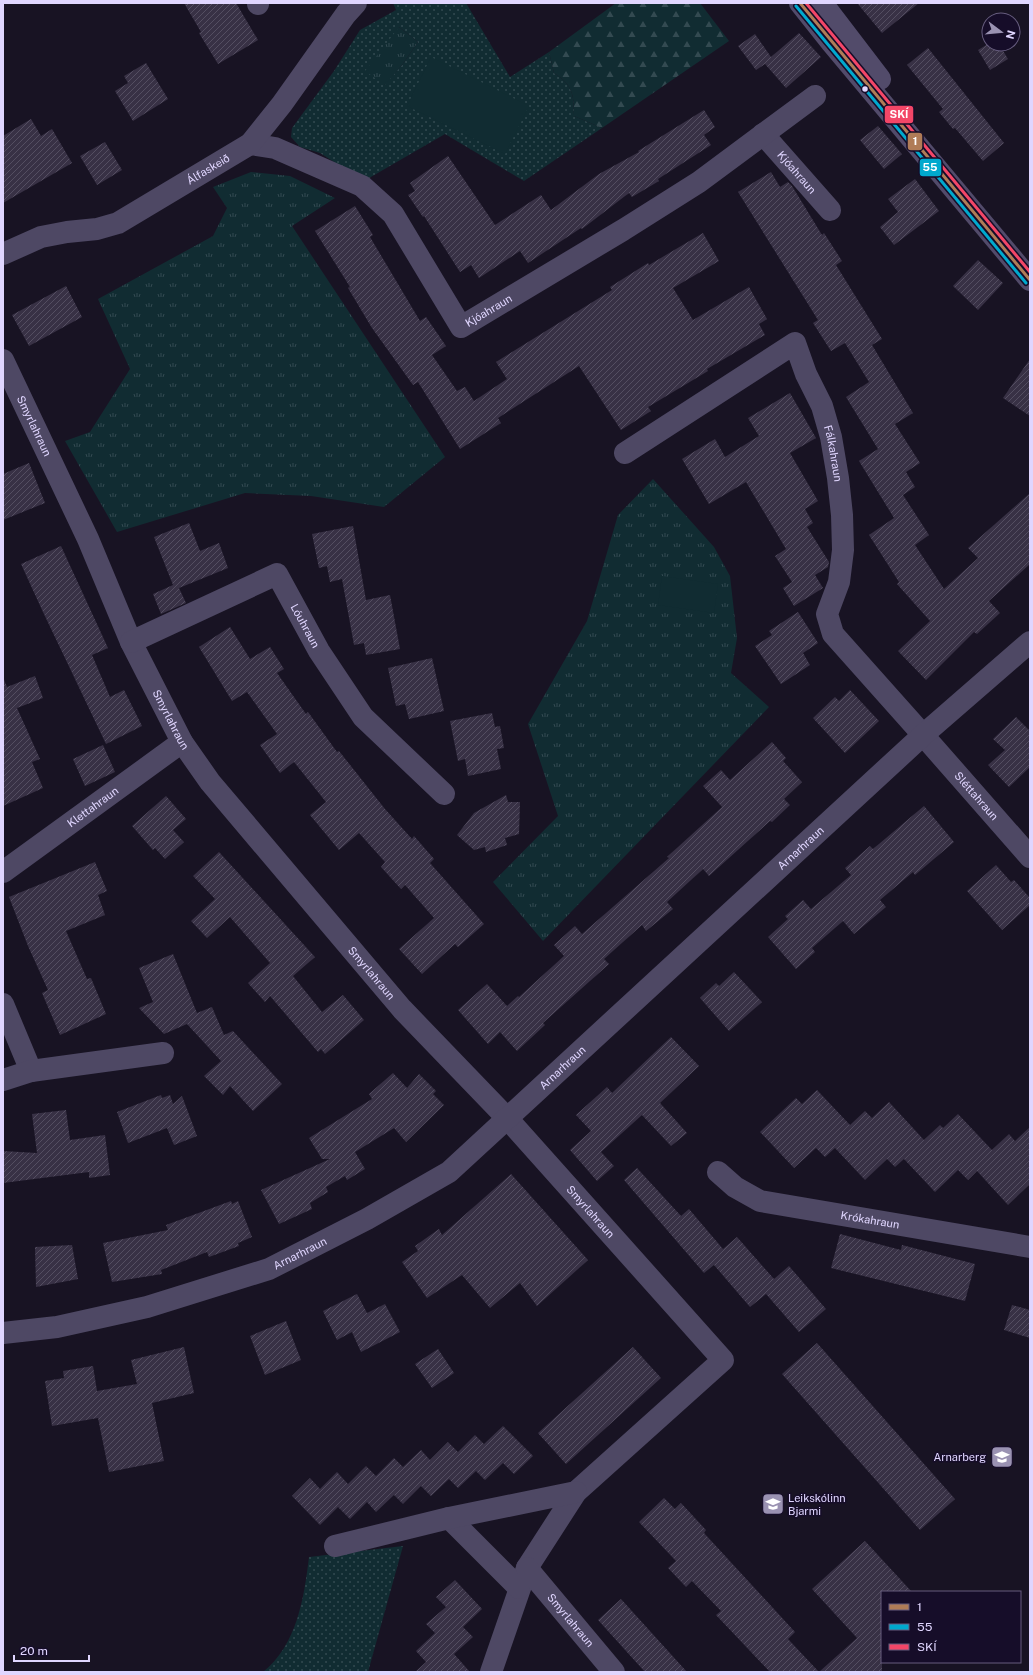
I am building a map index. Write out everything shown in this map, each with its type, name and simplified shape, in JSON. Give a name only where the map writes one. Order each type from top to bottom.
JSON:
[{"type":"main road","points":[[800,3],[864,83],[1030,280]]},
{"type":"main road","points":[[822,3],[878,77],[1030,258]]},
{"type":"street","name":"Álfaskeið","points":[[3,254],[41,237],[67,232],[97,229],[118,223],[250,144],[282,104],[346,14],[356,3]]},
{"type":"street","name":"Kjóahraun","points":[[250,144],[275,148],[362,186],[392,214],[461,327],[616,234],[699,182],[815,96]]},
{"type":"street","name":"Kjóahraun","points":[[763,134],[830,210]]},
{"type":"street","name":"Fálkahraun","points":[[625,453],[795,343],[806,374],[822,406],[831,437],[838,478],[842,515],[843,550],[839,582],[827,614],[833,634],[923,735]]},
{"type":"street","name":"Smyrlahraun","points":[[3,360],[88,539],[131,642],[182,742],[210,782],[402,1009],[507,1118],[723,1360],[576,1492],[527,1568],[491,1672]]},
{"type":"street","name":"Lóuhraun","points":[[131,642],[277,574],[319,651],[363,717],[444,794]]},
{"type":"street","name":"Arnarhraun","points":[[3,1333],[57,1327],[147,1307],[269,1269],[367,1219],[449,1172],[923,735],[1030,642]]},
{"type":"street","name":"Sléttahraun","points":[[923,735],[1030,857]]},
{"type":"street","name":"Klettahraun","points":[[3,872],[182,742]]},
{"type":"street","points":[[3,1004],[32,1071]]},
{"type":"street","points":[[3,1080],[32,1071],[164,1053]]},
{"type":"street","name":"Krókahraun","points":[[718,1172],[735,1187],[760,1201],[1030,1247]]},
{"type":"street","points":[[335,1546],[449,1518],[576,1492]]},
{"type":"street","points":[[449,1518],[519,1588]]},
{"type":"street","name":"Smyrlahraun","points":[[527,1568],[614,1672]]},
{"type":"green space","points":[[393,3],[466,3],[510,77],[549,52],[554,73],[569,86],[573,96],[574,116],[602,128],[524,181],[445,134],[364,181],[320,153],[300,147],[291,137],[292,128],[334,71],[360,30],[396,10]],"holes":[[[399,27],[418,42],[402,65],[384,85]]]},
{"type":"green space","points":[[616,3],[700,3],[729,41],[602,128],[574,116],[573,96],[569,86],[554,73],[549,52]]},
{"type":"green space","points":[[399,27],[418,42],[402,65],[385,85],[365,71]]},
{"type":"green space","points":[[431,57],[529,106],[505,154],[407,106]]},
{"type":"green space","points":[[251,172],[290,176],[335,198],[292,226],[445,457],[384,507],[311,496],[245,493],[117,532],[65,441],[90,432],[130,369],[98,299],[213,236],[227,208],[213,187]]},
{"type":"green space","points":[[653,479],[714,547],[730,576],[737,638],[731,673],[769,707],[543,941],[493,882],[558,816],[528,724],[587,621],[618,515]]},
{"type":"green space","points":[[662,576],[718,584],[714,613],[658,605]]},
{"type":"green space","points":[[403,1546],[368,1672],[263,1672],[275,1661],[284,1648],[297,1620],[309,1557]]},
{"type":"building","points":[[184,3],[236,3],[258,40],[218,64],[199,33],[201,32]]},
{"type":"building","points":[[857,3],[919,3],[882,33]]},
{"type":"building","points":[[799,33],[821,57],[786,88],[765,64],[756,70],[738,46],[755,34],[771,57]]},
{"type":"building","points":[[928,48],[1004,143],[983,161],[955,128],[953,129],[939,112],[943,109],[907,65]]},
{"type":"building","points":[[981,48],[981,52],[1004,52],[1008,59],[990,70],[978,50]]},
{"type":"building","points":[[146,63],[168,99],[133,121],[115,91],[128,83],[124,76]]},
{"type":"building","points":[[704,110],[715,127],[704,135],[711,145],[658,179],[659,181],[632,197],[629,193],[582,229],[581,228],[528,263],[520,251],[479,278],[471,265],[460,272],[424,216],[423,217],[408,195],[415,191],[410,183],[448,156],[495,225],[541,195],[551,210],[599,174],[639,152],[638,151]]},
{"type":"building","points":[[31,119],[41,136],[52,129],[72,163],[3,203],[3,136]]},
{"type":"building","points":[[878,126],[902,154],[884,169],[860,140]]},
{"type":"building","points":[[105,142],[122,170],[97,185],[80,156]]},
{"type":"building","points":[[771,172],[780,187],[788,182],[792,186],[822,235],[824,233],[842,261],[836,265],[882,339],[872,345],[913,413],[895,424],[920,463],[906,472],[915,487],[903,495],[929,535],[915,545],[944,589],[978,558],[968,548],[1030,493],[1030,564],[989,601],[1000,613],[977,634],[974,632],[926,680],[898,651],[930,621],[897,584],[899,582],[869,535],[894,518],[859,461],[878,449],[846,397],[869,382],[845,343],[831,351],[813,323],[818,320],[738,192]]},
{"type":"building","points":[[915,179],[939,211],[894,245],[880,227],[898,212],[888,199]]},
{"type":"building","points":[[355,206],[373,235],[370,237],[420,321],[426,317],[446,346],[432,355],[457,391],[465,387],[474,401],[507,379],[496,362],[612,290],[610,287],[648,263],[649,265],[703,233],[719,261],[673,288],[693,320],[749,287],[767,319],[759,324],[765,335],[707,369],[708,371],[648,407],[651,411],[621,430],[579,366],[498,418],[501,423],[460,449],[418,382],[413,385],[372,328],[348,288],[350,287],[315,231]]},
{"type":"building","points":[[978,260],[1003,283],[978,310],[953,286]]},
{"type":"building","points":[[66,286],[82,317],[29,346],[12,315]]},
{"type":"building","points":[[1030,359],[1030,416],[1003,398]]},
{"type":"building","points":[[790,393],[816,438],[790,453],[818,501],[805,509],[813,523],[807,527],[829,562],[828,567],[815,575],[823,588],[794,606],[783,588],[792,582],[775,556],[786,549],[746,482],[709,504],[682,459],[715,439],[725,457],[759,436],[748,418]]},
{"type":"building","points":[[29,463],[45,503],[3,520],[3,474]]},
{"type":"building","points":[[189,523],[200,551],[219,543],[228,568],[179,588],[186,603],[161,614],[153,594],[173,585],[154,537]]},
{"type":"building","points":[[353,526],[366,600],[390,595],[400,649],[366,655],[364,643],[354,645],[342,579],[330,582],[327,566],[319,568],[312,534]]},
{"type":"building","points":[[61,546],[108,648],[92,655],[110,697],[124,690],[142,726],[106,744],[21,564]]},
{"type":"building","points":[[798,612],[818,643],[803,653],[810,665],[781,684],[755,646],[772,635],[769,631]]},
{"type":"building","points":[[230,627],[250,659],[270,647],[284,669],[277,673],[306,714],[308,712],[337,752],[339,751],[385,809],[412,839],[414,836],[434,859],[430,863],[484,924],[458,947],[455,944],[422,974],[399,949],[434,918],[405,885],[401,889],[381,867],[385,862],[359,833],[339,850],[310,815],[326,802],[294,762],[280,773],[260,745],[277,734],[247,692],[232,701],[199,647]]},
{"type":"building","points":[[432,658],[444,711],[409,719],[405,704],[396,706],[388,668]]},
{"type":"building","points":[[35,676],[43,698],[17,708],[40,759],[32,762],[43,788],[3,806],[3,677],[7,687]]},
{"type":"building","points":[[850,690],[879,721],[845,753],[813,718],[835,697],[839,701]]},
{"type":"building","points":[[492,713],[495,727],[500,726],[504,748],[497,749],[501,769],[468,776],[465,759],[458,761],[450,721]]},
{"type":"building","points":[[1016,717],[1030,731],[1030,767],[1009,787],[988,765],[1005,750],[993,739]]},
{"type":"building","points":[[772,742],[786,758],[783,761],[802,782],[784,799],[790,805],[709,876],[703,869],[667,902],[673,909],[646,931],[642,925],[604,959],[609,964],[543,1023],[545,1025],[517,1051],[500,1032],[488,1044],[458,1010],[487,984],[507,1006],[518,996],[519,997],[564,956],[554,945],[575,926],[582,934],[669,858],[667,857],[722,807],[703,786],[721,770],[730,780]]},
{"type":"building","points":[[103,745],[115,772],[85,786],[73,759]]},
{"type":"building","points":[[506,795],[508,802],[520,802],[519,834],[505,838],[507,845],[486,852],[485,847],[474,850],[457,835],[474,813]]},
{"type":"building","points":[[166,796],[186,819],[173,830],[184,842],[165,859],[155,848],[153,850],[132,826]]},
{"type":"building","points":[[924,806],[954,842],[915,875],[913,872],[880,900],[886,907],[854,934],[843,921],[812,948],[815,952],[796,969],[768,937],[788,919],[785,916],[803,900],[811,909],[851,875],[845,868],[870,846],[873,849]]},
{"type":"building","points":[[219,852],[315,957],[293,976],[322,1012],[343,995],[364,1020],[325,1054],[321,1049],[318,1052],[270,996],[265,1002],[248,983],[270,963],[230,917],[207,938],[191,921],[215,899],[193,876]]},
{"type":"building","points":[[95,862],[107,891],[98,895],[105,915],[66,931],[87,979],[91,978],[106,1014],[60,1035],[42,993],[48,990],[28,946],[9,897]]},
{"type":"building","points":[[996,865],[1011,882],[1014,880],[1030,898],[1030,905],[1002,930],[967,891]]},
{"type":"building","points":[[173,954],[197,1013],[212,1007],[224,1035],[233,1031],[282,1084],[253,1111],[230,1086],[223,1095],[204,1076],[221,1061],[187,1024],[164,1034],[139,1008],[153,1002],[139,968]]},
{"type":"building","points":[[734,972],[762,1002],[729,1031],[700,998],[716,983],[719,986]]},
{"type":"building","points":[[671,1037],[699,1066],[660,1103],[687,1133],[671,1146],[642,1115],[601,1152],[614,1166],[597,1181],[570,1150],[591,1131],[576,1115],[607,1087],[612,1093]]},
{"type":"building","points":[[393,1073],[407,1088],[419,1074],[436,1091],[433,1094],[444,1105],[406,1142],[394,1128],[355,1152],[365,1169],[347,1180],[345,1176],[326,1187],[328,1192],[310,1203],[312,1209],[279,1224],[261,1190],[330,1159],[322,1159],[309,1138],[372,1099],[369,1094]]},
{"type":"building","points":[[817,1090],[850,1125],[865,1111],[872,1118],[889,1102],[924,1140],[940,1125],[943,1128],[958,1114],[992,1150],[1009,1134],[1015,1141],[1030,1127],[1030,1184],[1008,1205],[977,1171],[968,1180],[958,1170],[935,1192],[904,1159],[895,1167],[887,1159],[865,1180],[835,1148],[825,1157],[816,1148],[794,1168],[760,1132],[796,1098],[802,1104]]},
{"type":"building","points":[[161,1095],[162,1098],[170,1095],[173,1104],[182,1096],[197,1136],[174,1145],[167,1128],[128,1143],[117,1112]]},
{"type":"building","points":[[66,1110],[70,1140],[105,1135],[110,1175],[89,1178],[89,1172],[3,1183],[3,1151],[37,1153],[32,1114]]},
{"type":"building","points":[[637,1168],[681,1216],[689,1209],[723,1249],[737,1237],[774,1279],[789,1266],[826,1309],[799,1332],[766,1294],[750,1307],[714,1265],[704,1273],[624,1180]]},
{"type":"building","points":[[511,1174],[588,1260],[537,1306],[520,1283],[490,1308],[462,1275],[427,1298],[402,1262],[418,1251],[415,1246],[439,1229],[442,1235]]},
{"type":"building","points":[[231,1201],[232,1204],[238,1201],[252,1237],[238,1243],[239,1246],[209,1257],[207,1252],[161,1270],[162,1274],[112,1282],[103,1243],[168,1230],[166,1225]]},
{"type":"building","points":[[840,1234],[901,1250],[902,1245],[975,1264],[965,1301],[831,1268]]},
{"type":"building","points":[[72,1245],[78,1279],[36,1287],[35,1247]]},
{"type":"building","points":[[357,1294],[367,1313],[385,1304],[400,1332],[361,1352],[352,1332],[337,1340],[323,1311]]},
{"type":"building","points":[[1012,1305],[1030,1310],[1030,1338],[1004,1330]]},
{"type":"building","points":[[286,1321],[301,1360],[265,1375],[250,1336]]},
{"type":"building","points":[[817,1343],[955,1499],[920,1530],[782,1374]]},
{"type":"building","points":[[184,1347],[194,1393],[152,1403],[164,1461],[109,1472],[98,1418],[52,1426],[45,1381],[64,1378],[63,1371],[93,1366],[97,1391],[137,1384],[131,1360]]},
{"type":"building","points":[[633,1347],[661,1378],[566,1464],[538,1433]]},
{"type":"building","points":[[438,1349],[454,1373],[432,1388],[415,1364]]},
{"type":"building","points":[[503,1426],[533,1456],[514,1474],[503,1463],[485,1480],[476,1471],[458,1488],[449,1479],[431,1496],[421,1486],[403,1504],[394,1495],[376,1512],[367,1502],[350,1519],[338,1507],[320,1525],[292,1496],[310,1478],[320,1489],[337,1472],[348,1484],[366,1466],[376,1476],[394,1458],[403,1467],[421,1450],[430,1460],[448,1442],[458,1452],[475,1435],[484,1444]]},
{"type":"building","points":[[664,1498],[675,1509],[681,1503],[706,1530],[704,1533],[795,1632],[788,1639],[819,1672],[770,1672],[716,1615],[721,1611],[692,1581],[686,1587],[668,1568],[676,1561],[639,1522]]},
{"type":"building","points":[[865,1541],[911,1591],[881,1591],[882,1672],[819,1672],[857,1638],[812,1589]]},
{"type":"building","points":[[455,1580],[482,1609],[463,1627],[473,1637],[454,1654],[470,1672],[415,1672],[426,1662],[416,1651],[435,1633],[426,1624],[446,1607],[436,1597]]},
{"type":"building","points":[[621,1599],[687,1672],[645,1672],[598,1620]]},
{"type":"transit line","name":"1","points":[[800,3],[1030,280]]},
{"type":"transit line","name":"SKÍ","points":[[806,3],[1030,272]]},
{"type":"transit line","name":"55","points":[[796,6],[1026,283]]},
{"type":"place","name":"Arnarberg","points":[[1002,1457]]},
{"type":"place","name":"Leikskólinn Bjarmi","points":[[773,1504]]}]
